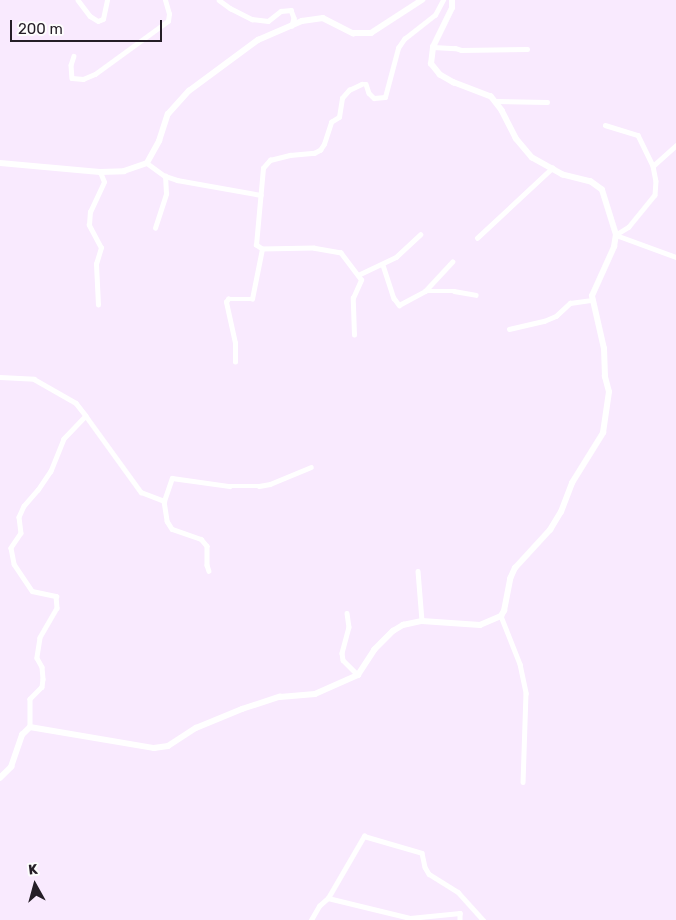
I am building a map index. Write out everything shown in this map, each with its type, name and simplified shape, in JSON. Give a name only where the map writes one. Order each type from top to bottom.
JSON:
[{"type":"street","points":[[78,0],[90,16],[98,21],[103,20],[107,0]]},
{"type":"street","points":[[74,56],[70,65],[72,78],[83,79],[96,74],[168,21],[169,14],[164,0]]},
{"type":"street","points":[[220,0],[230,8],[252,19],[268,21],[281,12],[291,10],[294,18],[292,26]]},
{"type":"street","points":[[0,164],[100,172],[124,172],[146,162],[159,141],[168,114],[189,91],[258,40],[302,21],[323,18],[353,33],[370,33],[422,0]]},
{"type":"street","points":[[354,335],[353,298],[361,280],[341,253],[314,248],[262,249],[256,245],[263,168],[266,163],[290,155],[314,153],[320,150],[324,144],[331,122],[339,117],[342,98],[349,90],[366,84],[369,93],[374,98],[385,97],[398,48],[404,38],[435,15],[443,0]]},
{"type":"street","points":[[30,727],[154,748],[168,746],[196,728],[242,709],[280,697],[316,694],[358,675],[374,650],[393,631],[403,625],[422,621],[480,625],[501,616],[504,611],[510,579],[515,568],[550,530],[572,483],[603,434],[609,392],[605,377],[604,349],[592,296],[614,247],[616,235],[602,190],[591,182],[564,175],[532,158],[516,139],[502,111],[491,97],[454,83],[440,75],[431,64],[433,48],[452,8],[452,0]]},
{"type":"street","points":[[433,48],[455,48],[461,50],[527,49]]},
{"type":"street","points":[[494,101],[547,102]]},
{"type":"street","points":[[605,125],[638,135],[652,166],[656,182],[655,195],[629,227],[616,235]]},
{"type":"street","points":[[652,166],[676,145]]},
{"type":"street","points":[[146,162],[165,176],[177,180],[261,195]]},
{"type":"street","points":[[476,238],[552,168]]},
{"type":"street","points":[[98,305],[96,264],[101,248],[88,225],[90,212],[104,182],[100,172]]},
{"type":"street","points":[[155,228],[166,194],[165,176]]},
{"type":"street","points":[[358,275],[383,265],[396,257],[420,235]]},
{"type":"street","points":[[616,235],[676,257]]},
{"type":"street","points":[[235,362],[235,343],[226,302],[228,299],[252,299],[262,249]]},
{"type":"street","points":[[383,265],[397,304],[404,303],[425,291],[452,262]]},
{"type":"street","points":[[425,291],[454,291],[476,295]]},
{"type":"street","points":[[509,329],[544,322],[556,316],[570,304],[592,300]]},
{"type":"street","points":[[0,377],[34,379],[76,403],[142,492],[164,501]]},
{"type":"street","points":[[0,778],[11,767],[22,735],[30,727],[30,699],[42,687],[43,679],[42,666],[37,658],[40,638],[57,608],[56,596],[32,590],[14,564],[11,548],[21,533],[20,517],[24,506],[51,471],[64,439],[86,416]]},
{"type":"street","points":[[209,571],[207,565],[207,546],[202,539],[172,529],[167,520],[164,501],[172,478],[229,486],[259,486],[270,484],[311,467]]},
{"type":"street","points":[[418,571],[422,621]]},
{"type":"street","points":[[348,613],[348,627],[342,653],[344,660],[358,675]]},
{"type":"street","points":[[501,616],[520,664],[526,692],[523,782]]},
{"type":"street","points":[[311,920],[319,906],[328,898],[364,836],[422,853],[425,867],[429,874],[458,892],[483,920]]},
{"type":"street","points":[[328,898],[410,918],[460,913],[460,920]]}]
